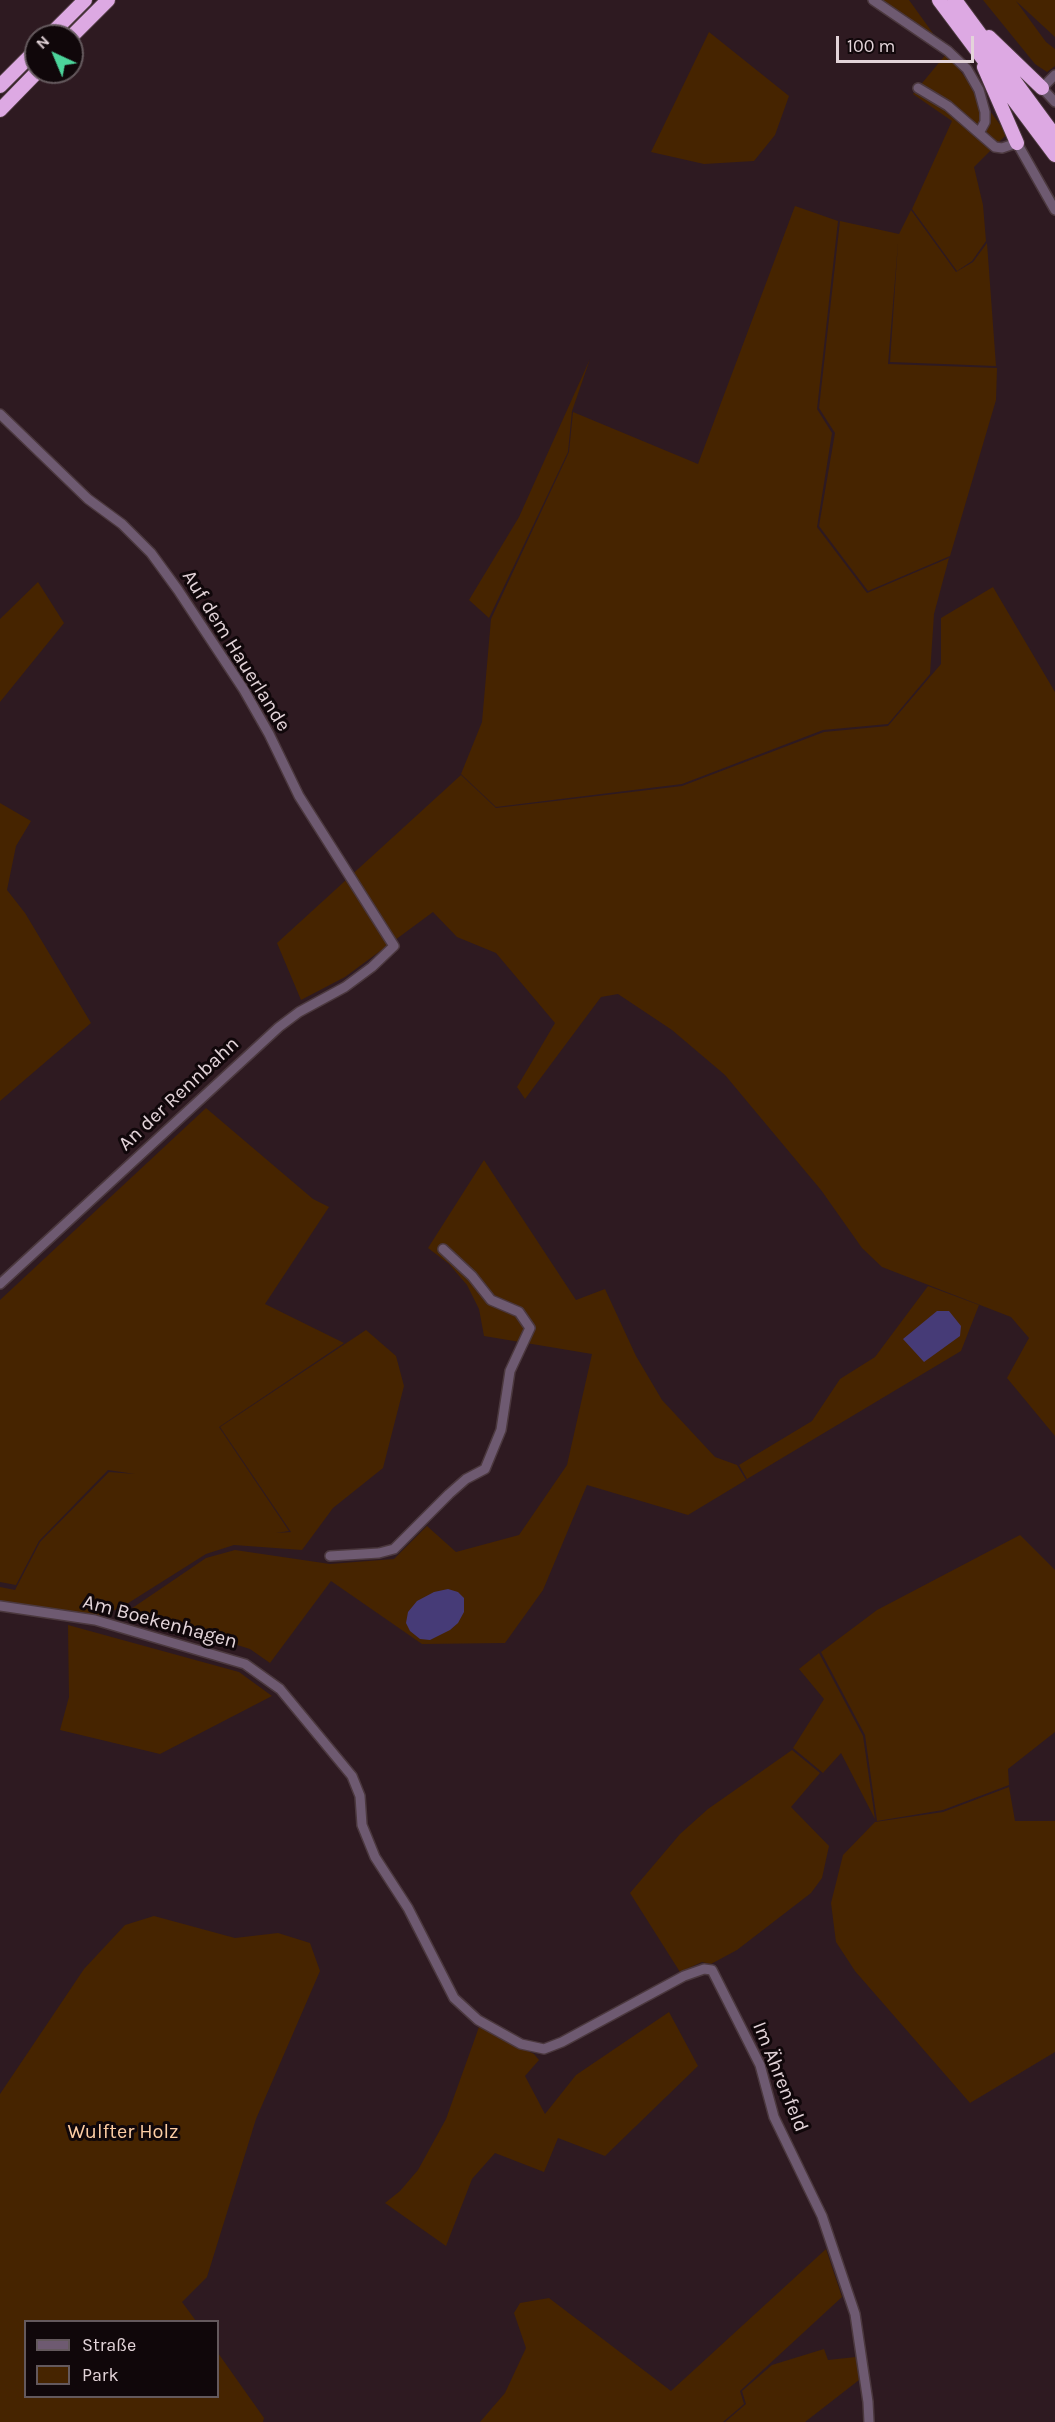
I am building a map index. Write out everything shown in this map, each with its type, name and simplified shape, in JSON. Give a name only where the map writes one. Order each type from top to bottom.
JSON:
[{"type":"highway","points":[[61,24],[85,0]]},
{"type":"highway","points":[[84,24],[108,0]]},
{"type":"highway","points":[[939,0],[1055,155]]},
{"type":"highway","points":[[956,0],[1055,136]]},
{"type":"highway","points":[[968,17],[1042,88]]},
{"type":"highway","points":[[979,53],[1017,143]]},
{"type":"highway","points":[[0,86],[24,62]]},
{"type":"highway","points":[[0,110],[25,84]]},
{"type":"street","points":[[873,0],[948,51],[967,69],[979,90],[985,112],[985,122],[979,133]]},
{"type":"street","points":[[1055,75],[1042,88],[1055,102]]},
{"type":"street","points":[[918,88],[948,106],[994,147],[1002,148],[1017,143],[1055,210]]},
{"type":"street","name":"Auf dem Hauerlande","points":[[0,414],[88,499],[122,524],[151,553],[244,690],[269,734],[299,796],[394,946]]},
{"type":"street","name":"An der Rennbahn","points":[[0,1284],[279,1027],[298,1012],[345,987],[372,968],[394,946]]},
{"type":"street","points":[[330,1556],[379,1553],[394,1549],[466,1479],[485,1469],[501,1430],[510,1371],[530,1328],[519,1312],[491,1300],[472,1276],[443,1249]]},
{"type":"street","name":"Am Boekenhagen","points":[[0,1606],[94,1620],[245,1664],[280,1689],[352,1776],[360,1796],[362,1825],[375,1857],[408,1908],[432,1954]]},
{"type":"street","name":"Im Ährenfeld","points":[[432,1954],[454,1998],[478,2020],[520,2044],[544,2049],[562,2042],[684,1976],[704,1969],[712,1971],[760,2065],[774,2117],[826,2227],[855,2314],[869,2422]]},
{"type":"green space","points":[[881,0],[909,0],[937,39]]},
{"type":"green space","points":[[983,0],[1055,0],[1055,37],[1016,1],[1046,42],[1055,49],[1055,66],[1047,72],[1035,64]]},
{"type":"green space","points":[[709,32],[789,96],[775,135],[754,161],[704,164],[651,152]]},
{"type":"green space","points":[[947,53],[1007,134],[974,167],[983,205],[986,241],[972,261],[957,271],[912,209],[952,121],[913,94]]},
{"type":"green space","points":[[795,206],[838,221],[817,409],[832,433],[817,527],[867,593],[949,558],[934,614],[930,674],[888,724],[823,730],[682,784],[496,807],[461,774],[482,722],[491,619],[569,452],[573,412],[698,464]]},
{"type":"green space","points":[[911,210],[956,272],[973,262],[987,243],[996,366],[890,362],[898,243],[888,364],[997,368],[996,400],[950,556],[868,591],[819,526],[835,433],[819,408],[840,221],[899,234]]},
{"type":"green space","points":[[590,359],[572,411],[568,452],[489,618],[469,600],[519,517]]},
{"type":"green space","points":[[38,582],[64,623],[0,702],[0,619]]},
{"type":"green space","points":[[993,587],[1055,692],[1055,1436],[1007,1378],[1029,1338],[1011,1317],[882,1267],[862,1248],[821,1190],[725,1075],[672,1030],[618,994],[601,997],[525,1099],[517,1087],[555,1023],[496,953],[457,937],[433,912],[345,977],[301,1000],[277,943],[461,775],[496,808],[682,786],[824,732],[888,726],[941,664],[941,618]]},
{"type":"green space","points":[[0,803],[31,821],[16,846],[7,890],[25,913],[91,1023],[0,1101]]},
{"type":"green space","points":[[206,1108],[313,1199],[329,1207],[265,1304],[344,1343],[219,1427],[289,1531],[276,1533],[291,1532],[220,1427],[366,1330],[396,1356],[404,1386],[383,1468],[333,1508],[302,1550],[234,1545],[206,1554],[122,1607],[95,1618],[0,1603],[0,1587],[15,1590],[40,1542],[109,1472],[135,1474],[108,1470],[39,1541],[16,1585],[0,1582],[0,1300]]},
{"type":"green space","points":[[484,1160],[576,1300],[605,1289],[636,1356],[662,1400],[715,1457],[737,1465],[746,1480],[688,1515],[587,1485],[543,1590],[505,1643],[422,1644],[331,1581],[270,1663],[250,1649],[128,1611],[206,1558],[235,1550],[330,1564],[394,1559],[427,1526],[456,1552],[519,1535],[567,1465],[592,1354],[484,1336],[479,1309],[467,1285],[449,1264],[428,1248]]},
{"type":"green space","points":[[928,1286],[979,1305],[961,1351],[747,1479],[739,1465],[812,1421],[840,1379],[875,1357]]},
{"type":"green space","points":[[1020,1535],[1055,1570],[1055,1732],[1008,1769],[1009,1785],[943,1810],[877,1821],[865,1735],[821,1652],[877,1610]]},
{"type":"green space","points":[[68,1625],[239,1672],[272,1696],[160,1754],[60,1730],[69,1697]]},
{"type":"green space","points":[[819,1653],[863,1736],[875,1819],[841,1753],[823,1773],[793,1748],[824,1699],[799,1669]]},
{"type":"green space","points":[[792,1750],[820,1773],[791,1807],[829,1846],[822,1878],[811,1893],[737,1950],[711,1964],[702,1962],[680,1972],[630,1893],[680,1834],[708,1809]]},
{"type":"green space","points":[[1009,1787],[1015,1821],[1055,1821],[1055,2052],[970,2103],[855,1971],[836,1942],[831,1903],[843,1855],[875,1822],[943,1812]]},
{"type":"green space","name":"Wulfter Holz","points":[[154,1916],[235,1938],[278,1933],[310,1943],[320,1971],[256,2119],[207,2277],[182,2302],[195,2320],[24,2320],[24,2398],[219,2398],[219,2354],[264,2418],[263,2422],[0,2422],[0,2094],[84,1969],[125,1925]]},
{"type":"green space","points":[[669,2012],[698,2066],[605,2156],[558,2138],[544,2172],[495,2153],[472,2179],[446,2246],[385,2203],[400,2191],[418,2170],[446,2119],[479,2027],[534,2054],[539,2060],[525,2076],[545,2114],[576,2075]]},
{"type":"green space","points":[[826,2249],[842,2297],[740,2391],[744,2404],[723,2422],[480,2422],[505,2393],[526,2348],[514,2313],[520,2303],[549,2298],[671,2391]]},
{"type":"green space","points":[[824,2349],[828,2360],[856,2357],[859,2380],[805,2422],[725,2422],[746,2404],[742,2391],[772,2365]]},
{"type":"shaded area","points":[[937,1311],[949,1311],[961,1326],[960,1336],[924,1362],[903,1339]]},
{"type":"shaded area","points":[[448,1589],[458,1592],[464,1598],[464,1612],[458,1623],[450,1630],[430,1640],[420,1639],[410,1631],[406,1623],[408,1612],[417,1601],[434,1592]]}]
